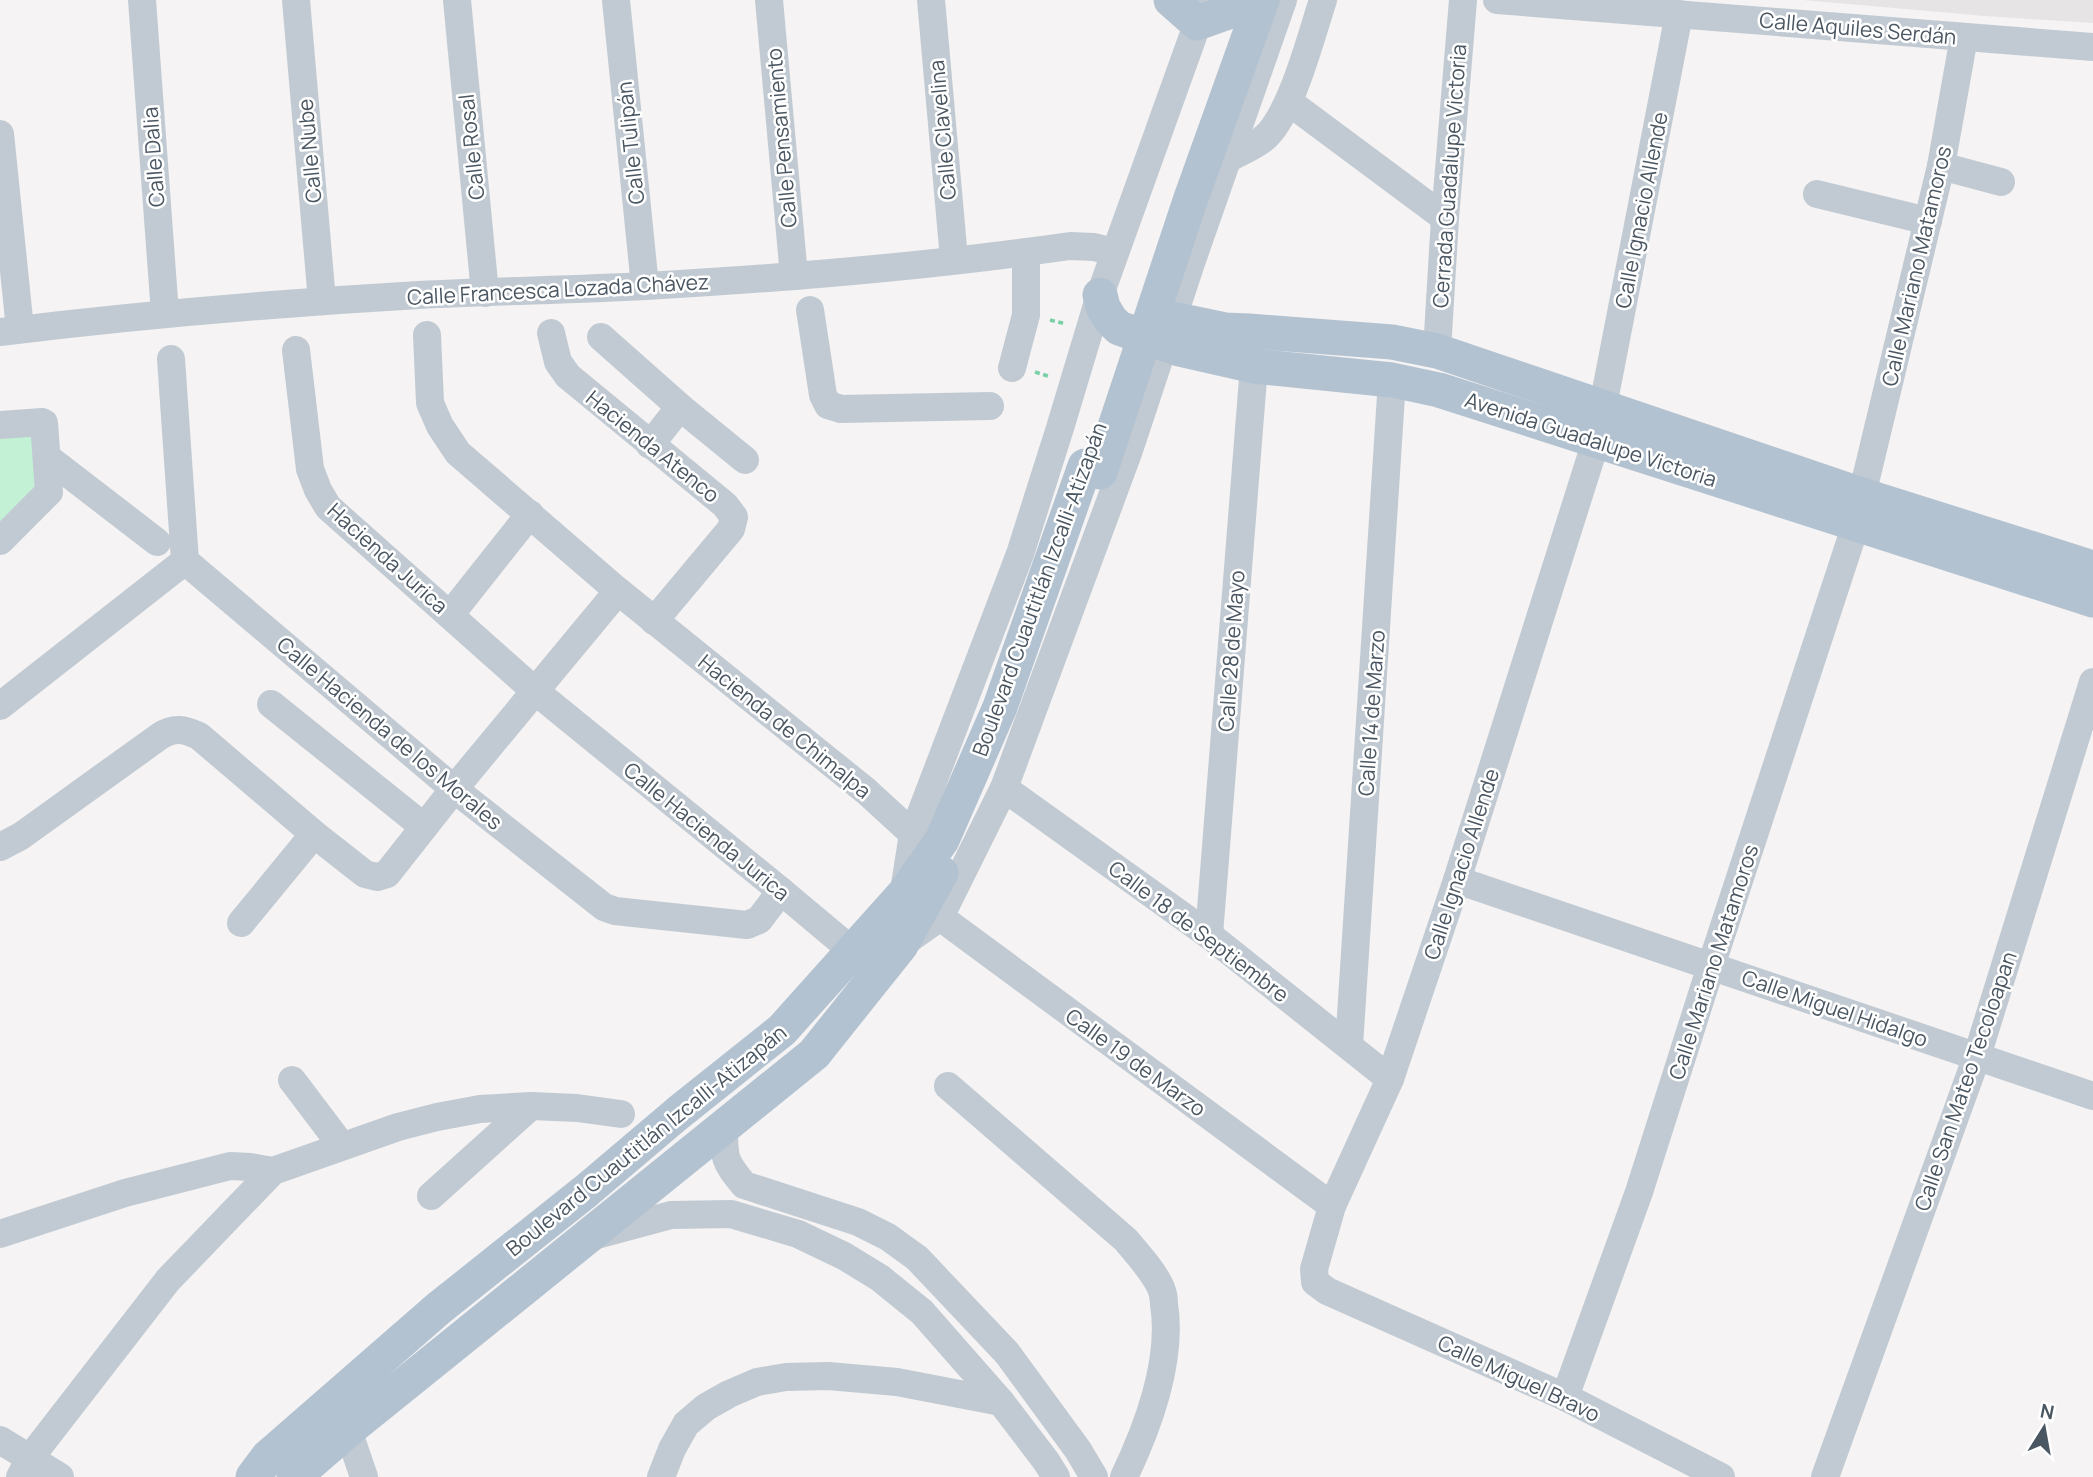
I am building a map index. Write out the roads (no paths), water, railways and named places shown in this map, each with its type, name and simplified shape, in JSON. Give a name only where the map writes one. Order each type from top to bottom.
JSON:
[{"type":"main road","points":[[1171,0],[1202,11],[1262,0]]},
{"type":"main road","name":"Boulevard Cuautitlán Izcalli-Atizapán","points":[[253,1477],[268,1457],[439,1308],[865,962],[901,945],[937,840],[1004,695],[1244,0]]},
{"type":"main road","name":"Boulevard Cuautitlán Izcalli-Atizapán","points":[[294,1477],[348,1430],[814,1054],[904,894],[1014,711],[1100,472],[1262,0]]},
{"type":"main road","name":"Avenida Guadalupe Victoria","points":[[1100,295],[1103,307],[1119,328],[1248,331],[1392,342],[1437,351],[1603,406],[2093,600]]},
{"type":"main road","name":"Avenida Guadalupe Victoria","points":[[1168,331],[1208,357],[1254,366],[1392,380],[1439,390],[1596,441],[2093,568]]},
{"type":"street","name":"Calle Dalia","points":[[142,0],[165,314]]},
{"type":"street","name":"Calle Nube","points":[[296,0],[322,301]]},
{"type":"street","name":"Calle Rosal","points":[[457,0],[485,293]]},
{"type":"street","name":"Calle Tulipán","points":[[615,0],[645,286]]},
{"type":"street","name":"Calle Pensamiento","points":[[769,0],[794,276]]},
{"type":"street","name":"Calle Clavelina","points":[[931,0],[954,260]]},
{"type":"street","points":[[901,945],[940,917],[1004,788],[1128,453],[1283,0]]},
{"type":"street","points":[[1229,158],[1262,139],[1274,127],[1289,102],[1323,0]]},
{"type":"street","name":"Cerrada Guadalupe Victoria","points":[[1437,351],[1463,0]]},
{"type":"street","name":"Calle Aquiles Serdán","points":[[1497,0],[1679,14],[1709,8],[1964,37],[2093,47]]},
{"type":"street","points":[[937,840],[1020,554],[1100,295],[1202,11]]},
{"type":"street","name":"Calle Ignacio Allende","points":[[1603,406],[1679,14]]},
{"type":"street","name":"Calle Mariano Matamoros","points":[[1565,1397],[1639,1192],[1859,509],[1941,166],[1964,37]]},
{"type":"street","points":[[1289,102],[1445,218]]},
{"type":"street","points":[[0,134],[10,330]]},
{"type":"street","points":[[1941,166],[2001,182]]},
{"type":"street","points":[[1817,194],[1928,221]]},
{"type":"street","name":"Calle Francesca Lozada Chávez","points":[[10,330],[322,301],[645,286],[794,276],[1070,246],[1094,247],[1114,252]]},
{"type":"street","points":[[1013,367],[1026,315],[1026,252]]},
{"type":"street","points":[[810,310],[823,395],[828,405],[841,410],[990,406]]},
{"type":"street","name":"Hacienda Atenco","points":[[551,333],[558,362],[568,376],[725,505],[734,517],[731,529],[654,621]]},
{"type":"street","name":"Hacienda de Chimalpa","points":[[427,335],[430,403],[440,426],[458,453],[618,592],[873,798],[937,840]]},
{"type":"street","points":[[601,337],[680,407],[746,460]]},
{"type":"street","name":"Hacienda Jurica","points":[[296,351],[310,469],[328,507],[535,691]]},
{"type":"street","points":[[0,706],[185,561],[171,359]]},
{"type":"street","name":"Calle 28 de Mayo","points":[[1209,935],[1254,366]]},
{"type":"street","name":"Calle 14 de Marzo","points":[[1349,1046],[1392,380]]},
{"type":"street","points":[[650,444],[680,407]]},
{"type":"street","points":[[0,425],[44,423],[49,492],[0,541]]},
{"type":"street","name":"Calle Ignacio Allende","points":[[1315,1282],[1314,1269],[1332,1206],[1390,1079],[1457,880],[1596,441]]},
{"type":"street","points":[[48,458],[157,542]]},
{"type":"street","points":[[450,615],[530,514]]},
{"type":"street","name":"Calle Hacienda de los Morales","points":[[185,561],[454,789],[604,907],[615,911],[747,925],[759,919],[781,891]]},
{"type":"street","points":[[0,847],[20,836],[160,736],[178,729],[199,736],[314,834],[366,874],[377,877],[387,874],[618,592]]},
{"type":"street","name":"Calle San Mateo Tecoloapan","points":[[1825,1477],[1977,1056],[2093,682]]},
{"type":"street","name":"Calle Hacienda Jurica","points":[[535,691],[865,962]]},
{"type":"street","points":[[271,704],[424,827]]},
{"type":"street","name":"Calle 18 de Septiembre","points":[[1004,788],[1209,935],[1390,1079]]},
{"type":"street","points":[[241,923],[314,834]]},
{"type":"street","name":"Calle Miguel Hidalgo","points":[[1457,880],[2093,1096]]},
{"type":"street","name":"Calle 19 de Marzo","points":[[940,917],[1332,1206]]},
{"type":"street","points":[[292,1080],[342,1146]]},
{"type":"street","points":[[948,1086],[1126,1240],[1162,1290],[1166,1317],[1164,1354],[1154,1401],[1138,1448],[1124,1477]]},
{"type":"street","points":[[431,1196],[531,1106]]},
{"type":"street","points":[[25,1467],[168,1280],[273,1171],[398,1127],[480,1109],[531,1106],[621,1114]]},
{"type":"street","points":[[724,1127],[724,1156],[744,1185],[858,1222],[888,1237],[917,1258],[1007,1353],[1078,1450],[1094,1477]]},
{"type":"street","points":[[0,1234],[125,1193],[230,1166],[273,1171]]},
{"type":"street","points":[[583,1239],[671,1214],[731,1214],[798,1234],[844,1256],[880,1278],[922,1312],[1001,1402],[1056,1477]]},
{"type":"street","name":"Calle Miguel Bravo","points":[[1315,1282],[1327,1291],[1565,1397],[1721,1477]]},
{"type":"street","points":[[661,1477],[686,1424],[706,1407],[757,1382],[786,1377],[828,1376],[897,1382],[1001,1402]]},
{"type":"street","points":[[348,1430],[364,1477]]},
{"type":"street","points":[[0,1440],[25,1467],[60,1477]]}]
